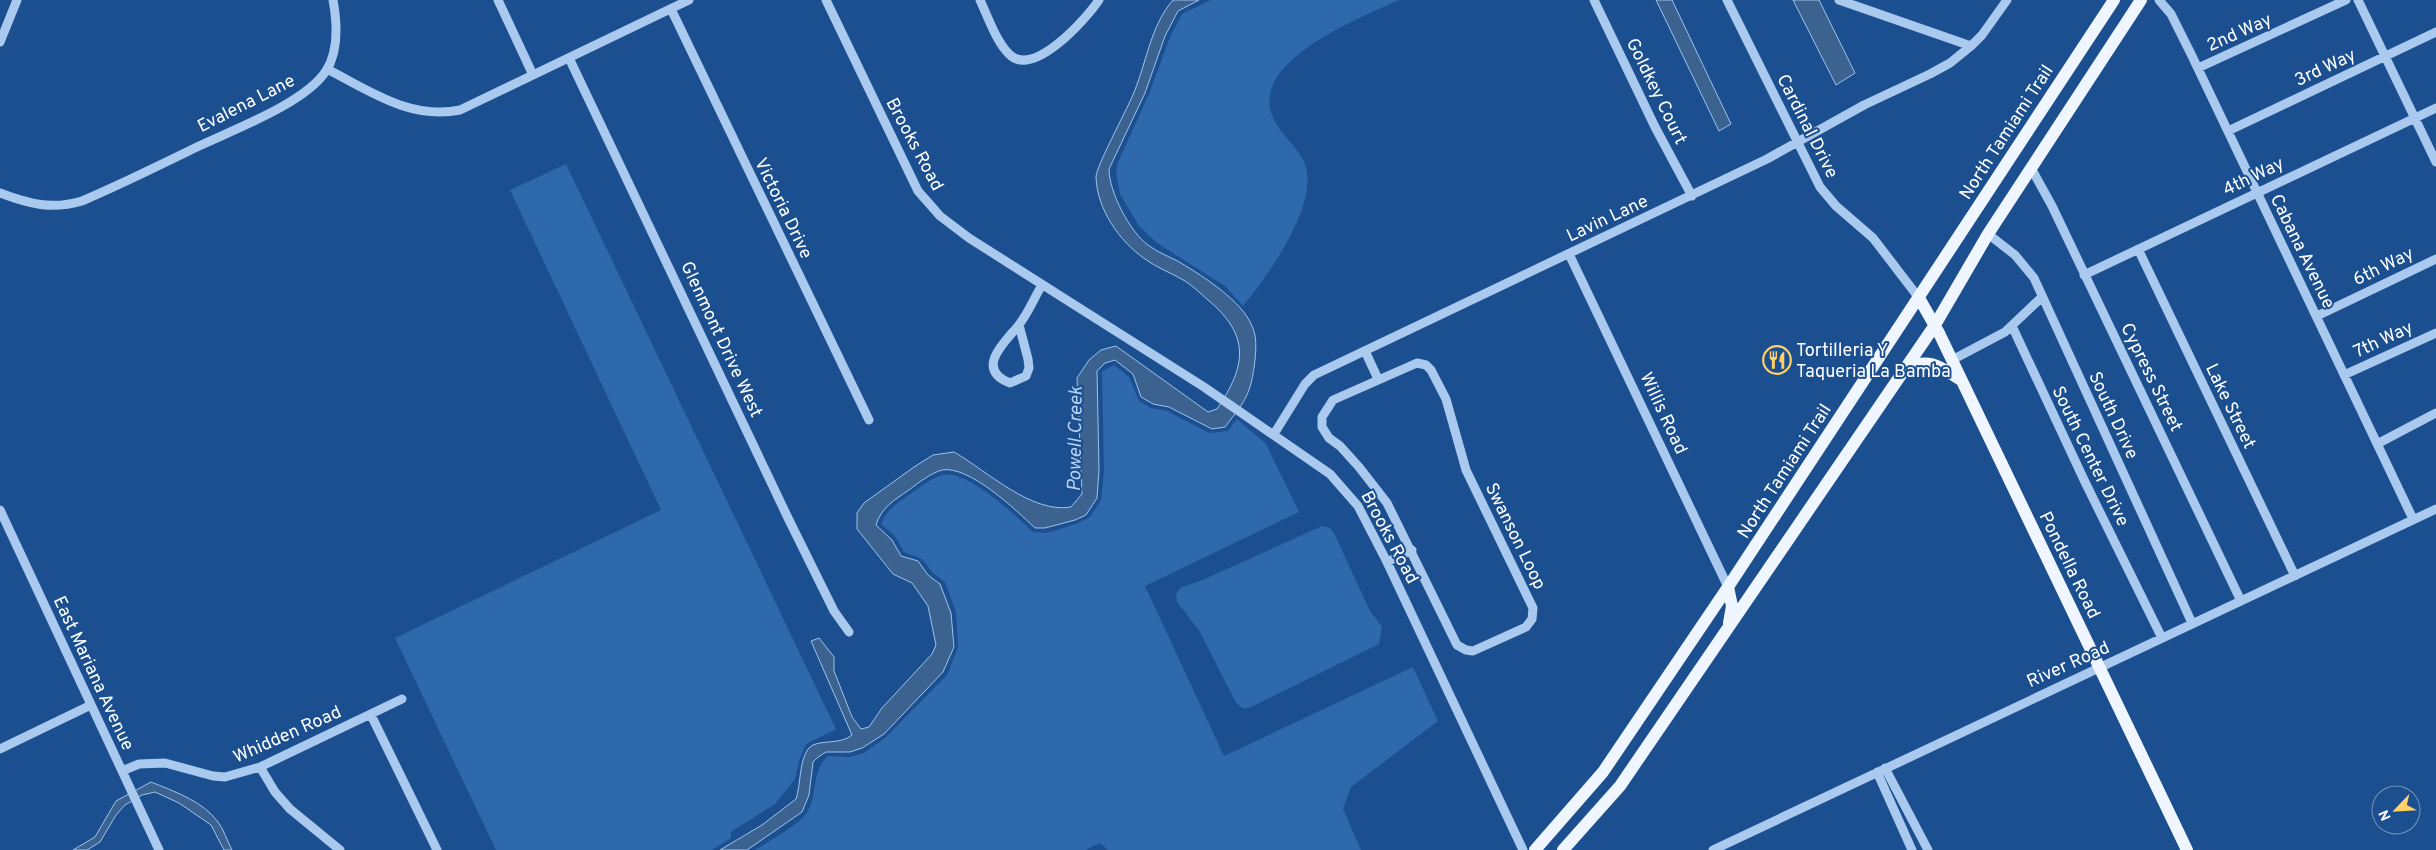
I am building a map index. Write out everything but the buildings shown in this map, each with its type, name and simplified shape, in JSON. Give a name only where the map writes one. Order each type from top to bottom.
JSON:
[{"type":"main road","name":"North Tamiami Trail","points":[[1535,850],[1603,772],[1919,298],[2114,0]]},
{"type":"main road","points":[[1563,850],[1620,786],[1728,630],[1935,325],[1988,234],[2141,0]]},
{"type":"main road","name":"Pondella Road","points":[[1919,298],[1952,360],[2187,850]]},
{"type":"main road","points":[[1906,367],[1919,362],[1932,363],[1961,380]]},
{"type":"main road","points":[[1728,586],[1732,606],[1728,630]]},
{"type":"main road","points":[[1543,850],[1551,839],[1554,828]]},
{"type":"street","points":[[0,42],[18,0]]},
{"type":"street","points":[[334,0],[336,35],[328,69],[395,104],[407,109],[433,113],[467,107],[689,0]]},
{"type":"street","points":[[498,0],[533,75]]},
{"type":"street","name":"Brooks Road","points":[[826,0],[912,181],[924,200],[940,216],[1042,285],[1274,434],[1330,474],[1350,495],[1365,518],[1387,562],[1523,850]]},
{"type":"street","points":[[980,0],[1003,46],[1010,55],[1019,60],[1032,60],[1060,41],[1087,17],[1099,0]]},
{"type":"street","name":"Goldkey Court","points":[[1594,0],[1692,196]]},
{"type":"street","name":"Cardinal Drive","points":[[1727,0],[1813,177],[1827,197],[1873,238],[1919,298]]},
{"type":"street","points":[[1839,0],[1971,46]]},
{"type":"street","name":"Lavin Lane","points":[[1274,434],[1305,384],[1314,375],[1692,196],[1797,144],[1864,106],[1950,62],[1982,36],[2007,0]]},
{"type":"street","name":"Cabana Avenue","points":[[2159,0],[2171,14],[2198,68],[2413,519]]},
{"type":"street","name":"2nd Way","points":[[2198,68],[2346,0]]},
{"type":"street","points":[[2358,0],[2436,162]]},
{"type":"street","name":"Victoria Drive","points":[[671,9],[869,420]]},
{"type":"street","name":"3rd Way","points":[[2228,131],[2384,55],[2436,32]]},
{"type":"street","name":"Glenmont Drive West","points":[[569,58],[788,518],[834,612],[849,632]]},
{"type":"street","name":"Evalena Lane","points":[[0,193],[36,206],[59,206],[82,201],[285,104],[317,82],[328,69]]},
{"type":"street","name":"4th Way","points":[[2084,274],[2436,108]]},
{"type":"street","name":"Cypress Street","points":[[2031,168],[2052,206],[2241,602]]},
{"type":"street","name":"South Drive","points":[[1988,234],[2015,255],[2034,278],[2192,623]]},
{"type":"street","name":"Lake Street","points":[[2138,249],[2295,576]]},
{"type":"street","name":"Willis Road","points":[[1569,254],[1728,586]]},
{"type":"street","name":"6th Way","points":[[2317,316],[2436,259]]},
{"type":"street","points":[[1019,325],[1029,368],[1026,376],[1010,383],[1001,380],[994,371],[993,362],[997,351],[1019,325],[1042,285]]},
{"type":"street","points":[[1952,360],[1998,337],[2042,297]]},
{"type":"street","name":"South Center Drive","points":[[2012,326],[2085,482],[2162,638]]},
{"type":"street","name":"7th Way","points":[[2344,375],[2436,333]]},
{"type":"street","points":[[1365,351],[1378,379]]},
{"type":"street","name":"Swanson Loop","points":[[1417,363],[1426,365],[1431,370],[1446,399],[1466,470],[1533,608],[1529,624],[1480,649],[1473,651],[1461,648],[1451,634],[1412,550],[1387,503],[1340,446],[1329,438],[1322,427],[1322,417],[1333,400],[1417,363]]},
{"type":"street","points":[[2377,444],[2436,413]]},
{"type":"street","name":"River Road","points":[[1713,850],[2436,509]]},
{"type":"street","name":"East Mariana Avenue","points":[[0,510],[159,850]]},
{"type":"street","points":[[1387,562],[1412,550]]},
{"type":"street","name":"Whidden Road","points":[[122,771],[139,764],[164,763],[213,776],[226,777],[260,767],[402,699]]},
{"type":"street","points":[[0,749],[91,705]]},
{"type":"street","points":[[371,715],[437,850]]},
{"type":"street","points":[[260,767],[275,792],[290,809],[340,850]]},
{"type":"street","points":[[1881,770],[1928,850]]},
{"type":"street","points":[[1881,770],[1897,819],[1912,850]]},
{"type":"street","points":[[1897,819],[1908,813]]},
{"type":"shaded area","points":[[1173,0],[1199,0],[1178,11],[1165,36],[1145,93],[1109,169],[1110,178],[1122,211],[1141,239],[1160,253],[1181,263],[1211,282],[1231,299],[1247,317],[1254,330],[1256,347],[1252,381],[1246,396],[1225,427],[1212,429],[1169,407],[1153,404],[1141,397],[1133,374],[1115,360],[1105,363],[1097,371],[1099,470],[1097,498],[1086,515],[1075,520],[1045,528],[1035,528],[992,490],[965,474],[953,470],[942,470],[933,473],[898,497],[881,514],[876,525],[892,540],[901,556],[918,561],[928,575],[940,584],[951,613],[954,647],[943,672],[884,734],[862,748],[850,752],[826,752],[818,757],[813,762],[809,795],[802,812],[747,850],[720,850],[762,825],[796,799],[803,760],[808,749],[817,744],[841,740],[852,735],[811,641],[819,638],[834,657],[834,671],[852,717],[861,729],[869,727],[882,708],[932,654],[936,645],[928,606],[912,583],[893,574],[857,529],[857,513],[864,503],[933,455],[954,452],[1026,498],[1056,507],[1071,507],[1082,494],[1077,378],[1089,360],[1101,350],[1116,346],[1208,412],[1217,409],[1227,393],[1234,379],[1240,352],[1232,326],[1222,313],[1191,285],[1135,252],[1118,234],[1111,223],[1100,201],[1097,189],[1097,171],[1137,85],[1159,22]]},
{"type":"shaded area","points":[[1211,0],[1399,0],[1337,29],[1314,43],[1293,59],[1278,76],[1270,95],[1272,115],[1305,164],[1307,188],[1303,206],[1287,243],[1243,306],[1225,286],[1157,243],[1139,226],[1120,194],[1116,174],[1118,162],[1149,94],[1170,37],[1182,14]]},
{"type":"shaded area","points":[[1656,0],[1672,0],[1731,124],[1719,131]]},
{"type":"shaded area","points":[[1793,0],[1819,0],[1855,73],[1836,85]]},
{"type":"shaded area","points":[[566,164],[836,729],[806,744],[799,761],[795,779],[775,804],[731,832],[731,838],[712,850],[496,850],[395,638],[661,510],[510,190]]},
{"type":"shaded area","points":[[1114,365],[1129,377],[1139,401],[1151,408],[1167,411],[1209,433],[1228,431],[1237,419],[1266,444],[1299,512],[1145,586],[1224,756],[1413,667],[1438,721],[1351,787],[1343,809],[1361,850],[1108,850],[1100,843],[1085,850],[755,850],[790,828],[806,814],[810,807],[819,769],[822,762],[828,756],[850,757],[864,753],[886,737],[947,675],[958,647],[956,612],[945,582],[932,572],[922,559],[904,552],[895,536],[881,524],[883,519],[897,504],[921,486],[943,475],[953,475],[978,487],[1004,506],[1033,532],[1046,533],[1076,524],[1090,517],[1101,500],[1104,471],[1102,372]]},
{"type":"shaded area","points":[[1322,526],[1330,528],[1334,533],[1370,611],[1382,627],[1379,644],[1249,708],[1242,708],[1235,701],[1200,632],[1177,602],[1176,594],[1180,588],[1205,579]]},
{"type":"shaded area","points":[[151,782],[196,802],[204,808],[220,825],[232,850],[224,850],[211,825],[179,803],[155,792],[142,795],[125,805],[116,815],[100,842],[87,850],[73,850],[95,837],[116,801]]},
{"type":"place","name":"Tortilleria Y Taqueria La Bamba","points":[[1777,360]]},
{"type":"water label","name":"Powell Creek","points":[[1074,439]]}]
